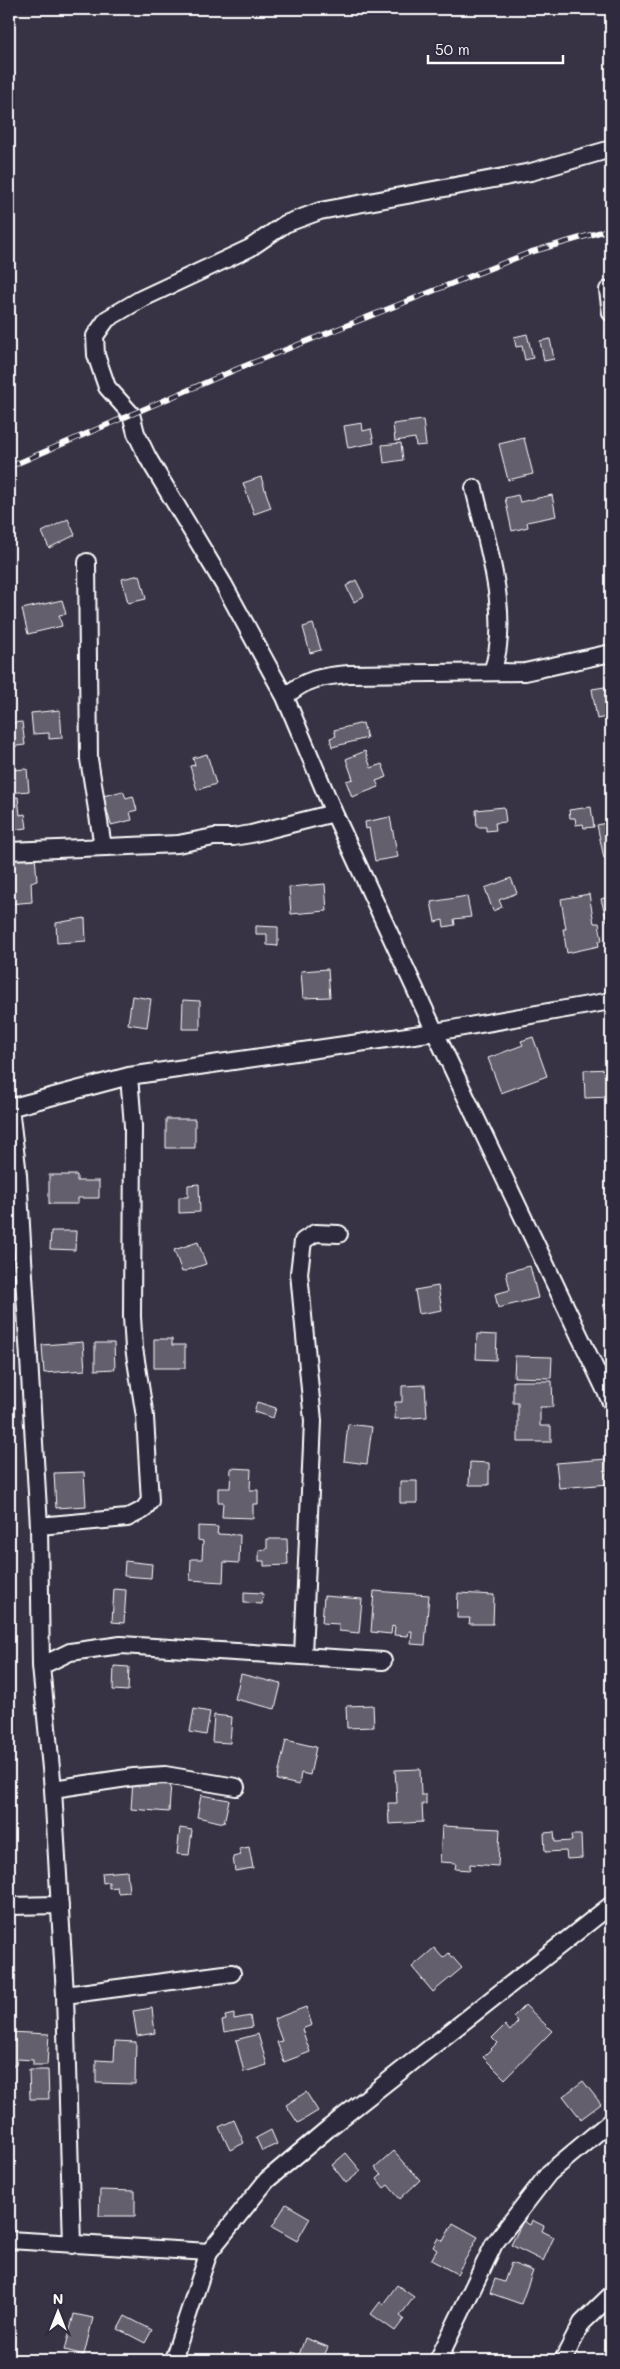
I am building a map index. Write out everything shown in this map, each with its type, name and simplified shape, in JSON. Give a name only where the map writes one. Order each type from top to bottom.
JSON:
[{"type":"street","points":[[611,149],[531,172],[320,211],[285,224],[250,248],[141,299],[107,319],[95,336],[96,355],[106,387],[131,414],[136,433],[148,458],[224,585],[284,697],[334,813],[435,1032],[611,1402]]},
{"type":"street","points":[[608,290],[611,313]]},
{"type":"street","points":[[474,488],[498,601],[498,650],[492,672]]},
{"type":"street","points":[[87,562],[89,758],[103,847]]},
{"type":"street","points":[[284,697],[306,681],[323,676],[525,672],[542,670],[560,664],[611,653]]},
{"type":"street","points":[[9,852],[178,844],[214,837],[233,837],[334,813]]},
{"type":"street","points":[[72,2245],[65,1995],[53,1790],[41,1666],[39,1526],[18,1175],[9,1108],[129,1076],[435,1032],[611,1001]]},
{"type":"street","points":[[39,1526],[127,1518],[143,1510],[150,1501],[145,1417],[134,1348],[132,1317],[133,1126],[129,1076]]},
{"type":"street","points":[[303,1655],[314,1421],[300,1273],[303,1241],[315,1233],[339,1234]]},
{"type":"street","points":[[41,1666],[70,1652],[121,1645],[383,1661]]},
{"type":"street","points":[[53,1790],[134,1777],[165,1775],[236,1787]]},
{"type":"street","points":[[9,1906],[60,1905]]},
{"type":"street","points":[[173,2360],[209,2252],[267,2180],[352,2108],[611,1905]]},
{"type":"street","points":[[65,1995],[232,1973]]},
{"type":"street","points":[[438,2360],[494,2244],[549,2173],[611,2121]]},
{"type":"street","points":[[9,2240],[209,2252]]},
{"type":"street","points":[[563,2360],[582,2323],[611,2295]]},
{"type":"building","points":[[527,334],[533,358],[525,360],[522,346],[516,347],[514,337]]},
{"type":"building","points":[[550,339],[554,359],[544,361],[540,341]]},
{"type":"building","points":[[423,420],[426,445],[416,446],[415,438],[395,441],[393,424]]},
{"type":"building","points":[[362,423],[363,431],[371,429],[374,443],[348,448],[344,426]]},
{"type":"building","points":[[524,438],[533,474],[508,480],[499,444]]},
{"type":"building","points":[[401,443],[403,460],[384,463],[382,445]]},
{"type":"building","points":[[261,477],[271,508],[254,514],[243,483]]},
{"type":"building","points":[[518,495],[520,502],[552,495],[556,516],[527,522],[528,527],[512,531],[505,498]]},
{"type":"building","points":[[68,519],[75,535],[49,548],[42,532]]},
{"type":"building","points":[[140,575],[146,599],[128,603],[122,579]]},
{"type":"building","points":[[356,580],[364,596],[354,602],[346,586]]},
{"type":"building","points":[[62,600],[66,614],[59,615],[62,626],[28,634],[22,609]]},
{"type":"building","points":[[313,624],[321,650],[310,653],[303,627]]},
{"type":"building","points":[[12,642],[16,661],[9,662],[9,643]]},
{"type":"building","points":[[611,686],[611,716],[597,719],[592,689]]},
{"type":"building","points":[[60,710],[62,738],[49,739],[49,733],[33,734],[31,713]]},
{"type":"building","points":[[22,722],[25,745],[9,747],[9,723]]},
{"type":"building","points":[[363,723],[367,738],[332,747],[330,738],[336,736],[334,730]]},
{"type":"building","points":[[365,751],[371,768],[382,764],[387,777],[376,781],[379,787],[352,797],[346,781],[353,779],[346,759]]},
{"type":"building","points":[[207,754],[216,784],[197,790],[190,766],[195,765],[193,758]]},
{"type":"building","points":[[27,769],[29,791],[9,793],[9,770]]},
{"type":"building","points":[[123,791],[126,798],[133,796],[137,810],[130,812],[132,820],[111,825],[103,796]]},
{"type":"building","points":[[18,797],[20,815],[25,814],[27,828],[9,830],[9,798]]},
{"type":"building","points":[[504,807],[506,822],[495,823],[496,830],[486,831],[486,827],[477,827],[476,810]]},
{"type":"building","points":[[591,807],[594,827],[584,828],[583,824],[576,825],[575,818],[570,818],[569,810]]},
{"type":"building","points":[[390,817],[398,857],[375,861],[369,828],[366,829],[365,822]]},
{"type":"building","points":[[611,822],[611,857],[604,858],[597,825]]},
{"type":"building","points":[[35,855],[37,881],[31,882],[32,902],[9,904],[9,857]]},
{"type":"building","points":[[511,878],[517,893],[499,900],[502,907],[493,911],[485,888]]},
{"type":"building","points":[[325,884],[327,911],[291,914],[289,887]]},
{"type":"building","points":[[589,894],[594,923],[599,923],[602,941],[598,941],[599,946],[567,953],[563,929],[566,929],[561,899]]},
{"type":"building","points":[[467,896],[471,917],[454,919],[455,925],[444,927],[443,920],[435,922],[431,902]]},
{"type":"building","points":[[611,896],[611,920],[607,921],[601,899]]},
{"type":"building","points":[[85,918],[86,941],[57,943],[56,923]]},
{"type":"building","points":[[256,926],[278,927],[278,946],[267,945],[267,934],[256,934]]},
{"type":"building","points":[[328,969],[330,997],[303,998],[301,971]]},
{"type":"building","points":[[132,996],[151,999],[147,1027],[128,1024]]},
{"type":"building","points":[[183,1000],[200,1001],[200,1029],[182,1029]]},
{"type":"building","points":[[9,1033],[15,1063],[9,1065]]},
{"type":"building","points":[[533,1037],[547,1076],[501,1093],[488,1058],[523,1045],[521,1041]]},
{"type":"building","points":[[611,1069],[611,1097],[585,1098],[584,1070]]},
{"type":"building","points":[[166,1119],[195,1119],[195,1148],[166,1148]]},
{"type":"building","points":[[49,1175],[77,1175],[77,1181],[99,1181],[99,1198],[78,1198],[78,1204],[49,1204]]},
{"type":"building","points":[[199,1184],[200,1212],[179,1213],[179,1197],[188,1197],[188,1185]]},
{"type":"building","points":[[51,1231],[76,1231],[75,1250],[50,1249]]},
{"type":"building","points":[[198,1242],[206,1264],[182,1272],[174,1250]]},
{"type":"building","points":[[530,1266],[538,1298],[498,1308],[495,1294],[510,1290],[506,1272]]},
{"type":"building","points":[[438,1286],[442,1310],[419,1314],[415,1290]]},
{"type":"building","points":[[611,1304],[611,1317],[605,1318],[603,1305]]},
{"type":"building","points":[[477,1334],[497,1335],[496,1360],[476,1359]]},
{"type":"building","points":[[154,1339],[172,1339],[172,1345],[185,1345],[185,1368],[154,1368]]},
{"type":"building","points":[[83,1342],[85,1370],[44,1373],[42,1345]]},
{"type":"building","points":[[95,1343],[114,1343],[115,1369],[95,1370]]},
{"type":"building","points":[[515,1356],[552,1357],[551,1378],[514,1377]]},
{"type":"building","points":[[513,1381],[552,1381],[553,1407],[540,1407],[540,1426],[551,1426],[551,1442],[518,1442],[518,1403],[513,1403]]},
{"type":"building","points":[[425,1385],[427,1417],[395,1419],[395,1402],[402,1402],[402,1386]]},
{"type":"building","points":[[257,1402],[276,1408],[273,1418],[254,1412]]},
{"type":"building","points":[[348,1424],[372,1427],[367,1464],[344,1461]]},
{"type":"building","points":[[607,1459],[609,1484],[559,1488],[556,1463]]},
{"type":"building","points":[[470,1462],[489,1463],[489,1485],[469,1485]]},
{"type":"building","points":[[231,1468],[251,1469],[250,1490],[258,1490],[258,1504],[253,1504],[253,1518],[222,1517],[223,1502],[218,1502],[218,1488],[230,1488]]},
{"type":"building","points":[[84,1472],[86,1506],[56,1508],[54,1473]]},
{"type":"building","points":[[400,1481],[417,1481],[417,1503],[400,1503]]},
{"type":"building","points":[[198,1526],[218,1527],[217,1534],[240,1535],[239,1563],[224,1562],[223,1582],[190,1580],[191,1559],[202,1559],[203,1541],[198,1540]]},
{"type":"building","points":[[267,1539],[287,1539],[288,1565],[264,1566],[264,1561],[259,1561],[259,1550],[267,1549]]},
{"type":"building","points":[[125,1561],[152,1564],[151,1578],[124,1576]]},
{"type":"building","points":[[114,1589],[126,1590],[124,1623],[112,1622]]},
{"type":"building","points":[[374,1591],[429,1595],[425,1645],[411,1644],[412,1631],[409,1631],[408,1636],[394,1635],[395,1627],[392,1626],[391,1634],[371,1632]]},
{"type":"building","points":[[244,1592],[263,1593],[262,1604],[244,1603]]},
{"type":"building","points":[[458,1593],[494,1595],[493,1624],[469,1624],[470,1618],[457,1618]]},
{"type":"building","points":[[324,1596],[362,1599],[359,1633],[339,1631],[339,1624],[322,1623]]},
{"type":"building","points":[[114,1666],[129,1667],[128,1691],[113,1690]]},
{"type":"building","points":[[241,1674],[281,1684],[275,1709],[235,1699]]},
{"type":"building","points":[[373,1705],[374,1727],[347,1728],[346,1706]]},
{"type":"building","points":[[194,1709],[210,1712],[206,1735],[190,1732]]},
{"type":"building","points":[[214,1715],[232,1717],[230,1743],[212,1742]]},
{"type":"building","points":[[286,1740],[316,1747],[310,1775],[301,1773],[299,1785],[277,1780]]},
{"type":"building","points":[[420,1769],[421,1795],[426,1795],[426,1804],[422,1804],[423,1822],[389,1824],[388,1803],[397,1803],[395,1770]]},
{"type":"building","points":[[133,1780],[171,1782],[169,1812],[131,1809]]},
{"type":"building","points":[[201,1795],[229,1800],[224,1823],[197,1817]]},
{"type":"building","points":[[442,1826],[500,1829],[498,1866],[470,1864],[470,1870],[455,1869],[456,1863],[440,1862]]},
{"type":"building","points":[[180,1828],[192,1830],[189,1855],[177,1854]]},
{"type":"building","points":[[554,1832],[555,1842],[572,1841],[571,1835],[581,1835],[582,1858],[567,1859],[566,1851],[545,1852],[544,1833]]},
{"type":"building","points":[[249,1847],[253,1868],[235,1871],[233,1857],[241,1855],[239,1849]]},
{"type":"building","points":[[127,1871],[129,1892],[118,1893],[117,1887],[109,1888],[109,1882],[103,1883],[102,1873]]},
{"type":"building","points":[[434,1948],[443,1958],[449,1953],[462,1968],[433,1992],[412,1967]]},
{"type":"building","points":[[611,1990],[611,2006],[604,1999]]},
{"type":"building","points":[[525,2005],[552,2031],[505,2079],[483,2057],[497,2043],[492,2038],[505,2025],[510,2031],[518,2022],[513,2017]]},
{"type":"building","points":[[306,2007],[312,2025],[302,2029],[310,2052],[284,2062],[277,2042],[282,2041],[274,2019]]},
{"type":"building","points":[[152,2008],[155,2033],[137,2036],[133,2011]]},
{"type":"building","points":[[234,2014],[234,2019],[250,2016],[252,2027],[224,2032],[222,2021],[226,2020],[225,2016]]},
{"type":"building","points":[[9,2032],[49,2034],[47,2065],[33,2065],[33,2060],[17,2059],[16,2065],[9,2065]]},
{"type":"building","points":[[258,2034],[267,2065],[244,2072],[236,2040]]},
{"type":"building","points":[[115,2041],[136,2042],[135,2084],[96,2083],[96,2060],[114,2061]]},
{"type":"building","points":[[29,2070],[48,2070],[49,2099],[30,2099]]},
{"type":"building","points":[[583,2081],[601,2104],[581,2119],[563,2096]]},
{"type":"building","points":[[306,2092],[318,2111],[298,2123],[286,2105]]},
{"type":"building","points":[[234,2120],[244,2143],[230,2150],[219,2127]]},
{"type":"building","points":[[271,2130],[277,2144],[262,2151],[256,2138]]},
{"type":"building","points":[[394,2151],[420,2180],[400,2199],[388,2185],[384,2188],[377,2179],[381,2175],[375,2168]]},
{"type":"building","points":[[346,2153],[361,2171],[346,2183],[332,2165]]},
{"type":"building","points":[[100,2190],[135,2191],[135,2216],[99,2216]]},
{"type":"building","points":[[286,2204],[310,2218],[297,2241],[272,2227]]},
{"type":"building","points":[[532,2220],[544,2226],[542,2231],[554,2237],[543,2261],[511,2245],[523,2221],[530,2225]]},
{"type":"building","points":[[453,2223],[478,2237],[457,2274],[431,2260],[437,2250],[433,2247],[438,2238],[443,2241]]},
{"type":"building","points":[[511,2263],[533,2271],[521,2304],[490,2293],[495,2279],[504,2282]]},
{"type":"building","points":[[9,2264],[12,2264],[9,2290]]},
{"type":"building","points":[[397,2285],[414,2297],[400,2316],[404,2319],[395,2331],[371,2314],[380,2302],[383,2304]]},
{"type":"building","points":[[74,2314],[93,2318],[84,2355],[65,2350]]},
{"type":"building","points":[[125,2316],[152,2330],[145,2343],[118,2329]]},
{"type":"building","points":[[305,2338],[328,2347],[322,2360],[289,2360],[292,2352],[299,2355]]},
{"type":"railway","points":[[9,467],[237,369],[531,252],[611,229]]}]
